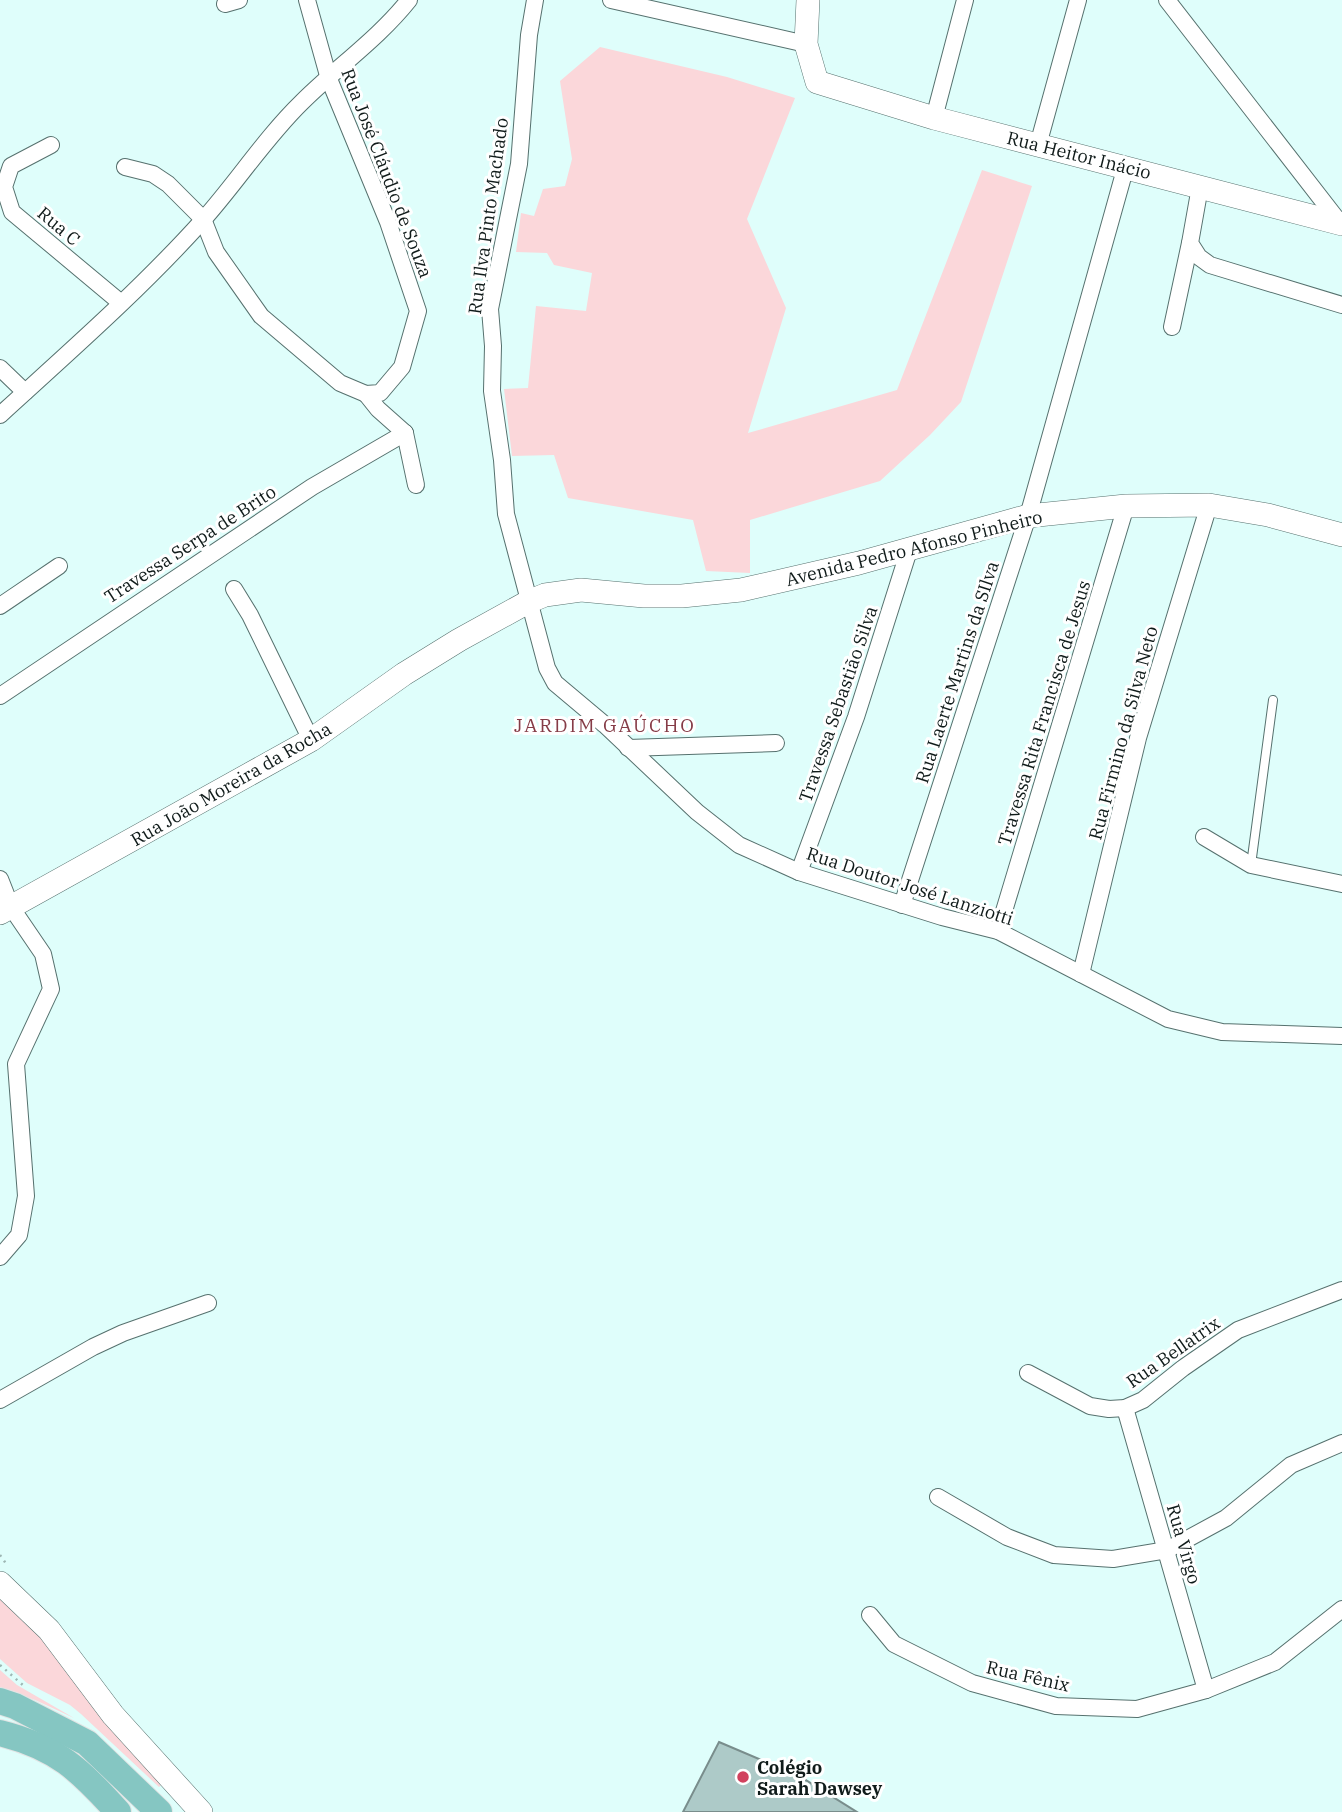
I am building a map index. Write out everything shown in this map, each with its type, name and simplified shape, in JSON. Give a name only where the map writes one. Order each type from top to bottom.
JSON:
[{"type":"main road","points":[[5,1700],[87,1743],[159,1812]]},
{"type":"main road","points":[[0,1732],[27,1739],[61,1756],[90,1781],[118,1812]]},
{"type":"street","name":"Rua José Cláudio de Souza","points":[[307,0],[328,79],[388,222],[418,311],[402,367],[373,394]]},
{"type":"street","points":[[0,415],[121,303],[203,219],[261,146],[302,102],[387,26],[409,0]]},
{"type":"street","name":"Rua Ilva Pinto Machado","points":[[528,602],[506,514],[502,460],[492,391],[490,309],[519,164],[529,35],[535,0]]},
{"type":"street","points":[[611,0],[806,44],[808,0]]},
{"type":"street","points":[[934,118],[965,0]]},
{"type":"street","points":[[1038,145],[1078,0]]},
{"type":"street","points":[[1167,0],[1341,223]]},
{"type":"street","name":"Rua Heitor Inácio","points":[[806,44],[817,82],[934,118],[1341,223]]},
{"type":"street","name":"Rua C","points":[[51,145],[11,166],[4,187],[12,212],[121,303]]},
{"type":"street","name":"Rua Laerte Martins da SIlva","points":[[902,905],[1028,516],[1126,166]]},
{"type":"street","points":[[125,167],[153,174],[169,184],[203,219],[216,252],[261,316],[340,383],[373,394],[378,410],[405,433],[416,485]]},
{"type":"street","points":[[1172,327],[1200,187]]},
{"type":"street","points":[[1190,243],[1199,257],[1210,265],[1342,305]]},
{"type":"street","points":[[0,368],[25,392]]},
{"type":"street","name":"Travessa Serpa de Brito","points":[[0,696],[312,486],[405,433]]},
{"type":"street","name":"Avenida Pedro Afonso Pinheiro","points":[[528,602],[545,595],[581,590],[644,596],[682,596],[741,590],[859,563],[1028,516],[1126,506],[1209,505],[1268,515],[1342,535]]},
{"type":"street","name":"Rua Firmino da Silva Neto","points":[[1081,974],[1138,738],[1209,505]]},
{"type":"street","name":"Travessa Rita Francisca de Jesus","points":[[998,931],[1126,506]]},
{"type":"street","name":"Travessa Sebastião Silva","points":[[799,872],[856,717],[910,547]]},
{"type":"street","points":[[0,606],[59,566]]},
{"type":"street","points":[[234,589],[250,615],[311,740]]},
{"type":"street","name":"Rua João Moreira da Rocha","points":[[6,910],[311,740],[404,674],[528,602]]},
{"type":"street","name":"Rua Doutor José Lanziotti","points":[[528,602],[547,668],[555,683],[605,725],[697,812],[739,845],[799,872],[902,905],[998,931],[1168,1019],[1222,1032],[1342,1037]]},
{"type":"street","points":[[628,748],[776,743]]},
{"type":"street","points":[[1204,837],[1251,865],[1342,884]]},
{"type":"street","points":[[0,879],[6,910],[43,954],[51,989],[8,1065],[26,1196],[19,1235],[0,1257]]},
{"type":"street","name":"Rua Bellatrix","points":[[1028,1373],[1090,1406],[1125,1408],[1143,1400],[1238,1330],[1342,1290]]},
{"type":"street","points":[[0,1400],[103,1342],[208,1303]]},
{"type":"street","name":"Rua Virgo","points":[[1125,1408],[1206,1690]]},
{"type":"street","points":[[938,1497],[1007,1537],[1055,1555],[1113,1559],[1167,1550],[1226,1518],[1291,1465],[1342,1443]]},
{"type":"street","points":[[0,1583],[49,1630],[113,1714],[201,1812]]},
{"type":"street","name":"Rua Fênix","points":[[870,1615],[894,1644],[972,1683],[1056,1706],[1137,1709],[1206,1690],[1275,1662],[1342,1609]]},
{"type":"lane","points":[[1251,865],[1273,700]]},
{"type":"shaded area","points":[[600,47],[727,77],[795,98],[747,219],[786,308],[748,433],[897,390],[982,170],[1032,186],[961,402],[880,481],[750,520],[750,573],[706,571],[693,520],[568,498],[554,455],[512,456],[504,389],[528,388],[536,306],[586,311],[592,273],[554,265],[547,253],[516,252],[521,213],[534,216],[543,189],[565,186],[572,159],[560,81]]},
{"type":"shaded area","points":[[0,1597],[48,1645],[107,1724],[162,1784],[159,1787],[70,1705],[27,1683],[0,1659]]},
{"type":"shaded area","points":[[0,1670],[17,1685],[74,1718],[0,1687]]},
{"type":"building","name":"Colégio Sarah Dawsey","points":[[719,1742],[801,1777],[857,1812],[683,1812]]},
{"type":"place","name":"Colégio Sarah Dawsey","points":[[743,1777]]},
{"type":"district","name":"JARDIM GAÚCHO","points":[[605,725]]}]
